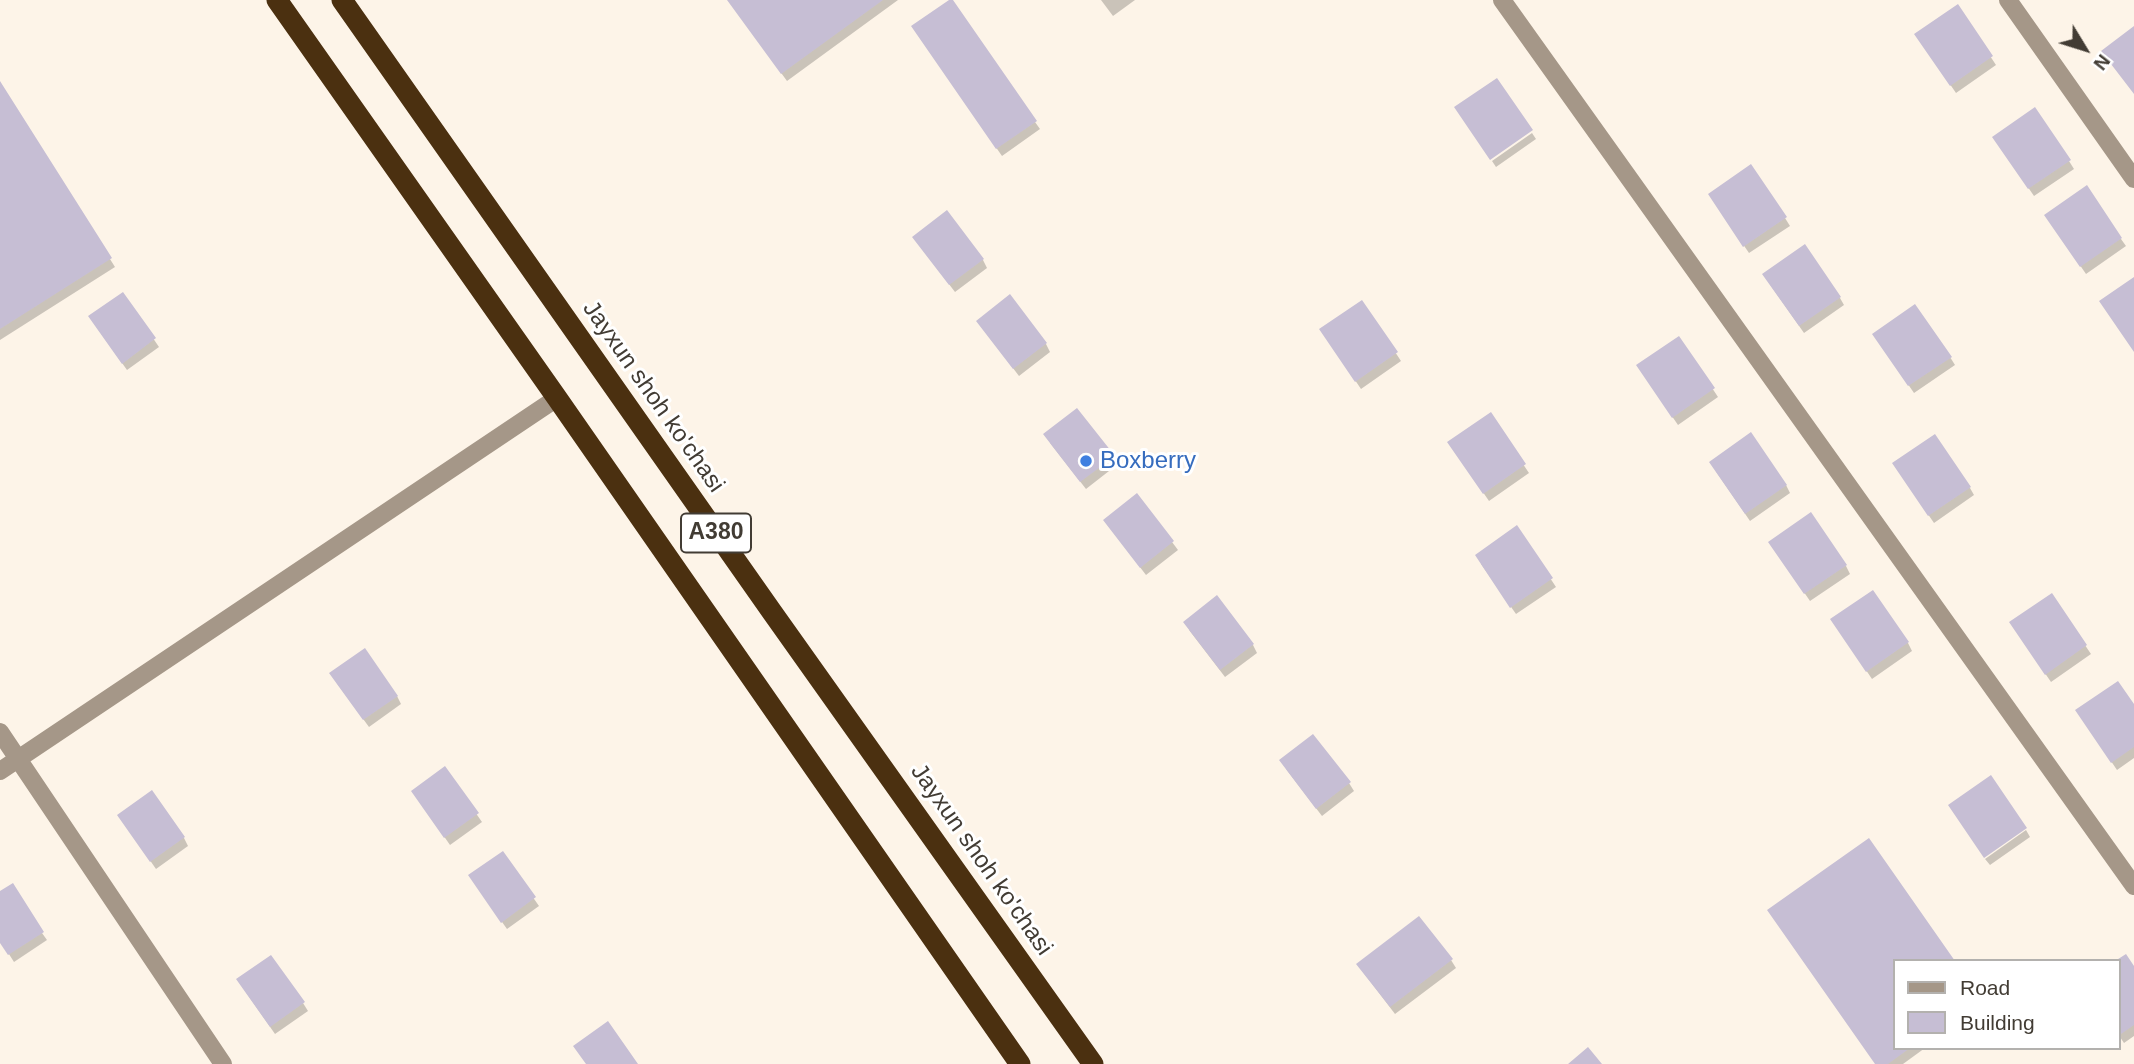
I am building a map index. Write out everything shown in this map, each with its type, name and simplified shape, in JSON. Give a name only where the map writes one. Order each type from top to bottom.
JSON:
[{"type":"highway","name":"A380","points":[[277,0],[1020,1064]]},
{"type":"highway","name":"Jayxun shoh ko'chasi","points":[[342,0],[1093,1064]]},
{"type":"street","points":[[1502,0],[2134,886]]},
{"type":"street","points":[[2008,0],[2134,179]]},
{"type":"street","points":[[0,771],[557,398]]},
{"type":"street","points":[[0,732],[223,1064]]},
{"type":"building","points":[[727,0],[883,0],[781,74]]},
{"type":"building","points":[[949,0],[953,0],[1037,121],[996,149],[911,26]]},
{"type":"building","points":[[1958,4],[1993,56],[1950,86],[1914,34]]},
{"type":"building","points":[[2134,26],[2134,94],[2101,51]]},
{"type":"building","points":[[1497,78],[1533,130],[1490,160],[1454,107]]},
{"type":"building","points":[[0,81],[112,258],[0,329]]},
{"type":"building","points":[[2035,107],[2071,160],[2028,189],[1992,137]]},
{"type":"building","points":[[1751,164],[1787,217],[1743,247],[1708,194]]},
{"type":"building","points":[[2087,185],[2122,238],[2080,267],[2044,215]]},
{"type":"building","points":[[947,210],[984,259],[949,285],[912,237]]},
{"type":"building","points":[[1805,244],[1841,297],[1799,326],[1762,274]]},
{"type":"building","points":[[2134,277],[2134,352],[2099,301]]},
{"type":"building","points":[[123,292],[156,338],[122,364],[88,316]]},
{"type":"building","points":[[1010,294],[1047,343],[1013,369],[976,321]]},
{"type":"building","points":[[1362,300],[1398,352],[1355,382],[1319,329]]},
{"type":"building","points":[[1915,304],[1952,357],[1908,386],[1872,334]]},
{"type":"building","points":[[1679,336],[1715,388],[1672,418],[1636,365]]},
{"type":"building","points":[[1077,408],[1115,456],[1080,482],[1043,434]]},
{"type":"building","points":[[1491,412],[1526,464],[1483,494],[1447,442]]},
{"type":"building","points":[[1751,432],[1787,485],[1745,514],[1709,462]]},
{"type":"building","points":[[1935,434],[1971,487],[1928,516],[1892,463]]},
{"type":"building","points":[[1137,493],[1174,541],[1140,568],[1103,520]]},
{"type":"building","points":[[1811,512],[1847,565],[1804,594],[1768,542]]},
{"type":"building","points":[[1517,525],[1553,578],[1510,608],[1475,555]]},
{"type":"building","points":[[1873,590],[1909,642],[1866,672],[1830,619]]},
{"type":"building","points":[[2052,593],[2087,645],[2045,675],[2009,622]]},
{"type":"building","points":[[1217,595],[1254,644],[1220,670],[1183,622]]},
{"type":"building","points":[[365,648],[398,696],[363,720],[329,673]]},
{"type":"building","points":[[2118,681],[2134,704],[2134,747],[2111,763],[2075,710]]},
{"type":"building","points":[[1313,734],[1351,782],[1316,809],[1279,760]]},
{"type":"building","points":[[445,766],[479,813],[444,838],[411,791]]},
{"type":"building","points":[[1991,775],[2027,828],[1984,858],[1948,805]]},
{"type":"building","points":[[152,790],[185,837],[150,862],[117,815]]},
{"type":"building","points":[[1869,838],[1954,959],[1892,959],[1892,1050],[1907,1050],[1888,1064],[1875,1064],[1767,910]]},
{"type":"building","points":[[503,851],[536,897],[501,923],[468,875]]},
{"type":"building","points":[[13,883],[44,932],[8,955],[0,943],[0,891]]},
{"type":"building","points":[[1419,916],[1453,959],[1390,1007],[1356,964]]},
{"type":"building","points":[[2126,954],[2134,966],[2134,1025],[2120,1035],[2120,959]]},
{"type":"building","points":[[271,955],[305,1002],[270,1027],[236,979]]},
{"type":"building","points":[[608,1021],[638,1064],[586,1064],[573,1046]]},
{"type":"building","points":[[1588,1047],[1602,1064],[1568,1064]]},
{"type":"place","name":"Boxberry","points":[[1086,461]]}]
